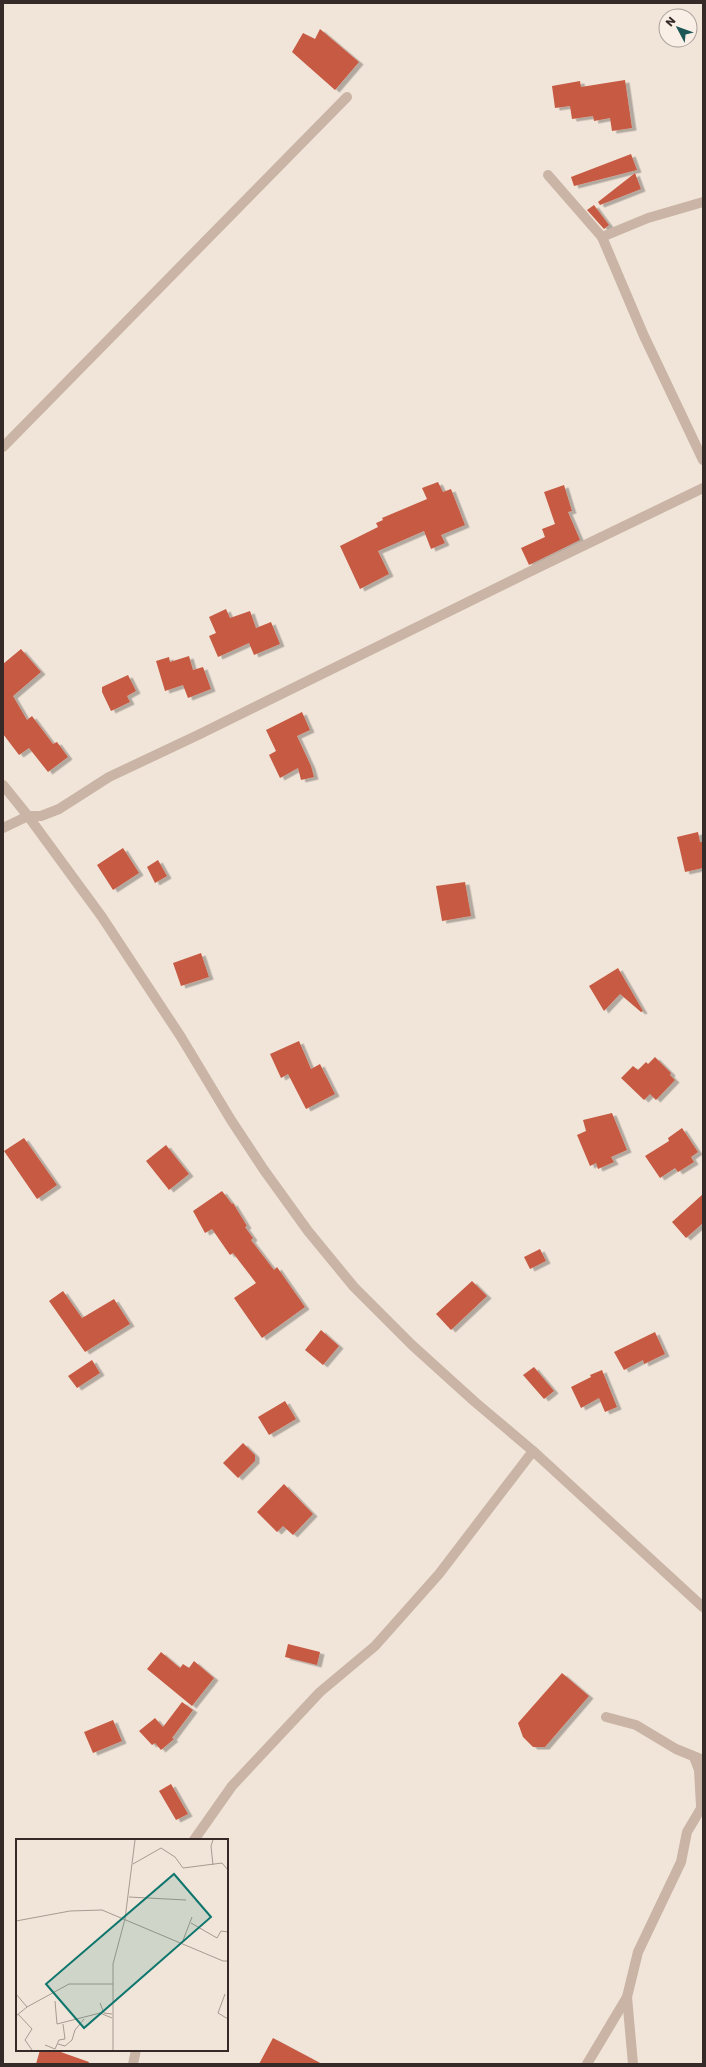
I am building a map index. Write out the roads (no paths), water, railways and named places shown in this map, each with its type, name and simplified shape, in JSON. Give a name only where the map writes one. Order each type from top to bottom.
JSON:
[{"type":"street","points":[[3,446],[347,97]]},
{"type":"street","points":[[548,175],[602,237],[644,336],[703,460]]},
{"type":"street","points":[[602,237],[648,218],[703,202]]},
{"type":"street","points":[[3,828],[28,816],[41,816],[59,809],[109,777],[703,488]]},
{"type":"street","points":[[3,785],[28,816],[102,917],[181,1037],[235,1126],[308,1231],[354,1287],[412,1346],[474,1402],[533,1451],[703,1607]]},
{"type":"street","points":[[195,1839],[232,1786],[320,1692],[376,1646],[439,1574],[533,1451]]},
{"type":"street","points":[[587,2064],[627,1997],[638,1952],[681,1862],[687,1832],[702,1806],[698,1758],[676,1749],[636,1725],[606,1718]]},
{"type":"street","points":[[627,1997],[633,2064]]},
{"type":"street","points":[[133,2064],[136,2051]]}]
